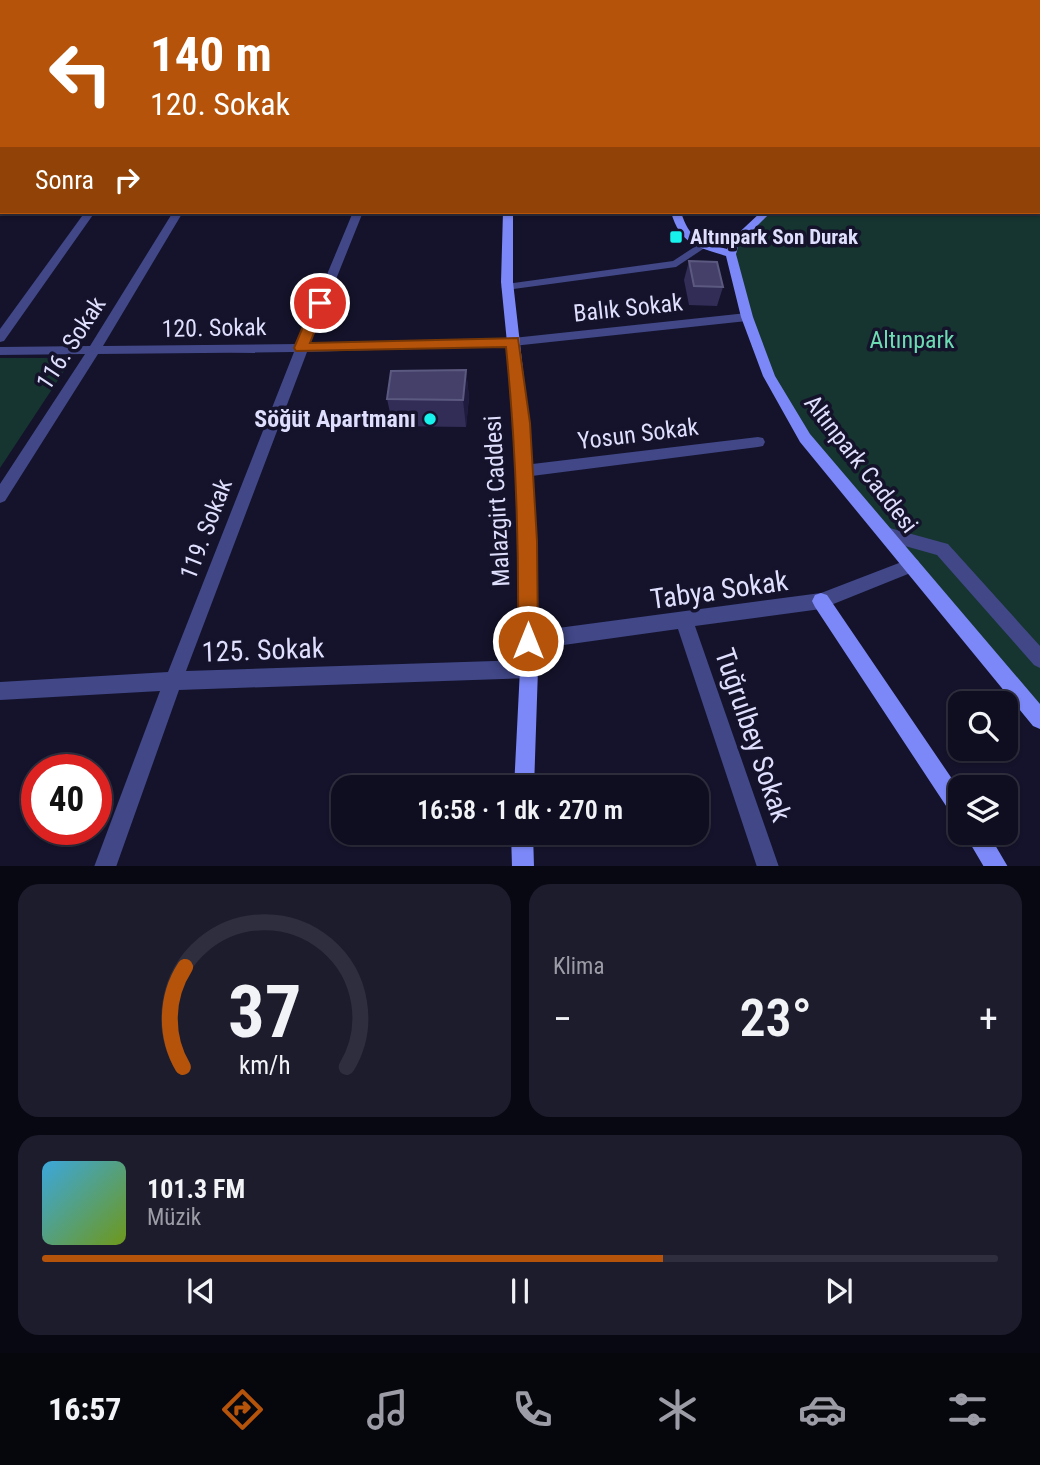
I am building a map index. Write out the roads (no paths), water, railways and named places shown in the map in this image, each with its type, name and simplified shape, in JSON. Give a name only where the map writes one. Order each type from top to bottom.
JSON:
[{"type":"street","points":[[0,338],[89,214]]},
{"type":"street","name":"116. Sokak","points":[[0,497],[177,214]]},
{"type":"street","name":"119. Sokak","points":[[105,866],[172,681],[301,348],[357,214]]},
{"type":"street","name":"Malazgirt Caddesi","points":[[508,214],[507,288],[528,541],[529,669],[525,775]]},
{"type":"street","points":[[676,214],[679,229],[694,243],[731,254],[734,243],[764,214]]},
{"type":"street","points":[[507,288],[676,264],[702,246]]},
{"type":"street","name":"Altınpark Caddesi","points":[[731,254],[747,317],[769,376],[806,438],[912,565],[1032,700],[1040,719]]},
{"type":"street","name":"Balık Sokak","points":[[513,342],[747,317]]},
{"type":"street","name":"120. Sokak","points":[[0,351],[301,348],[513,342]]},
{"type":"street","name":"Yosun Sokak","points":[[524,471],[758,442]]},
{"type":"street","points":[[886,534],[942,549],[1040,659]]},
{"type":"street","name":"Tabya Sokak","points":[[528,641],[685,622],[821,601],[912,565]]},
{"type":"street","points":[[821,601],[948,792]]},
{"type":"street","name":"Tuğrulbey Sokak","points":[[685,622],[768,866]]},
{"type":"street","name":"125. Sokak","points":[[0,691],[172,681],[529,669]]},
{"type":"street","points":[[522,845],[523,866]]},
{"type":"street","points":[[983,845],[997,866]]},
{"type":"place","name":"Altınpark Son Durak","points":[[676,237]]},
{"type":"place","name":"Söğüt Apartmanı","points":[[430,419]]},
{"type":"park label","name":"Altınpark","points":[[912,340]]}]
